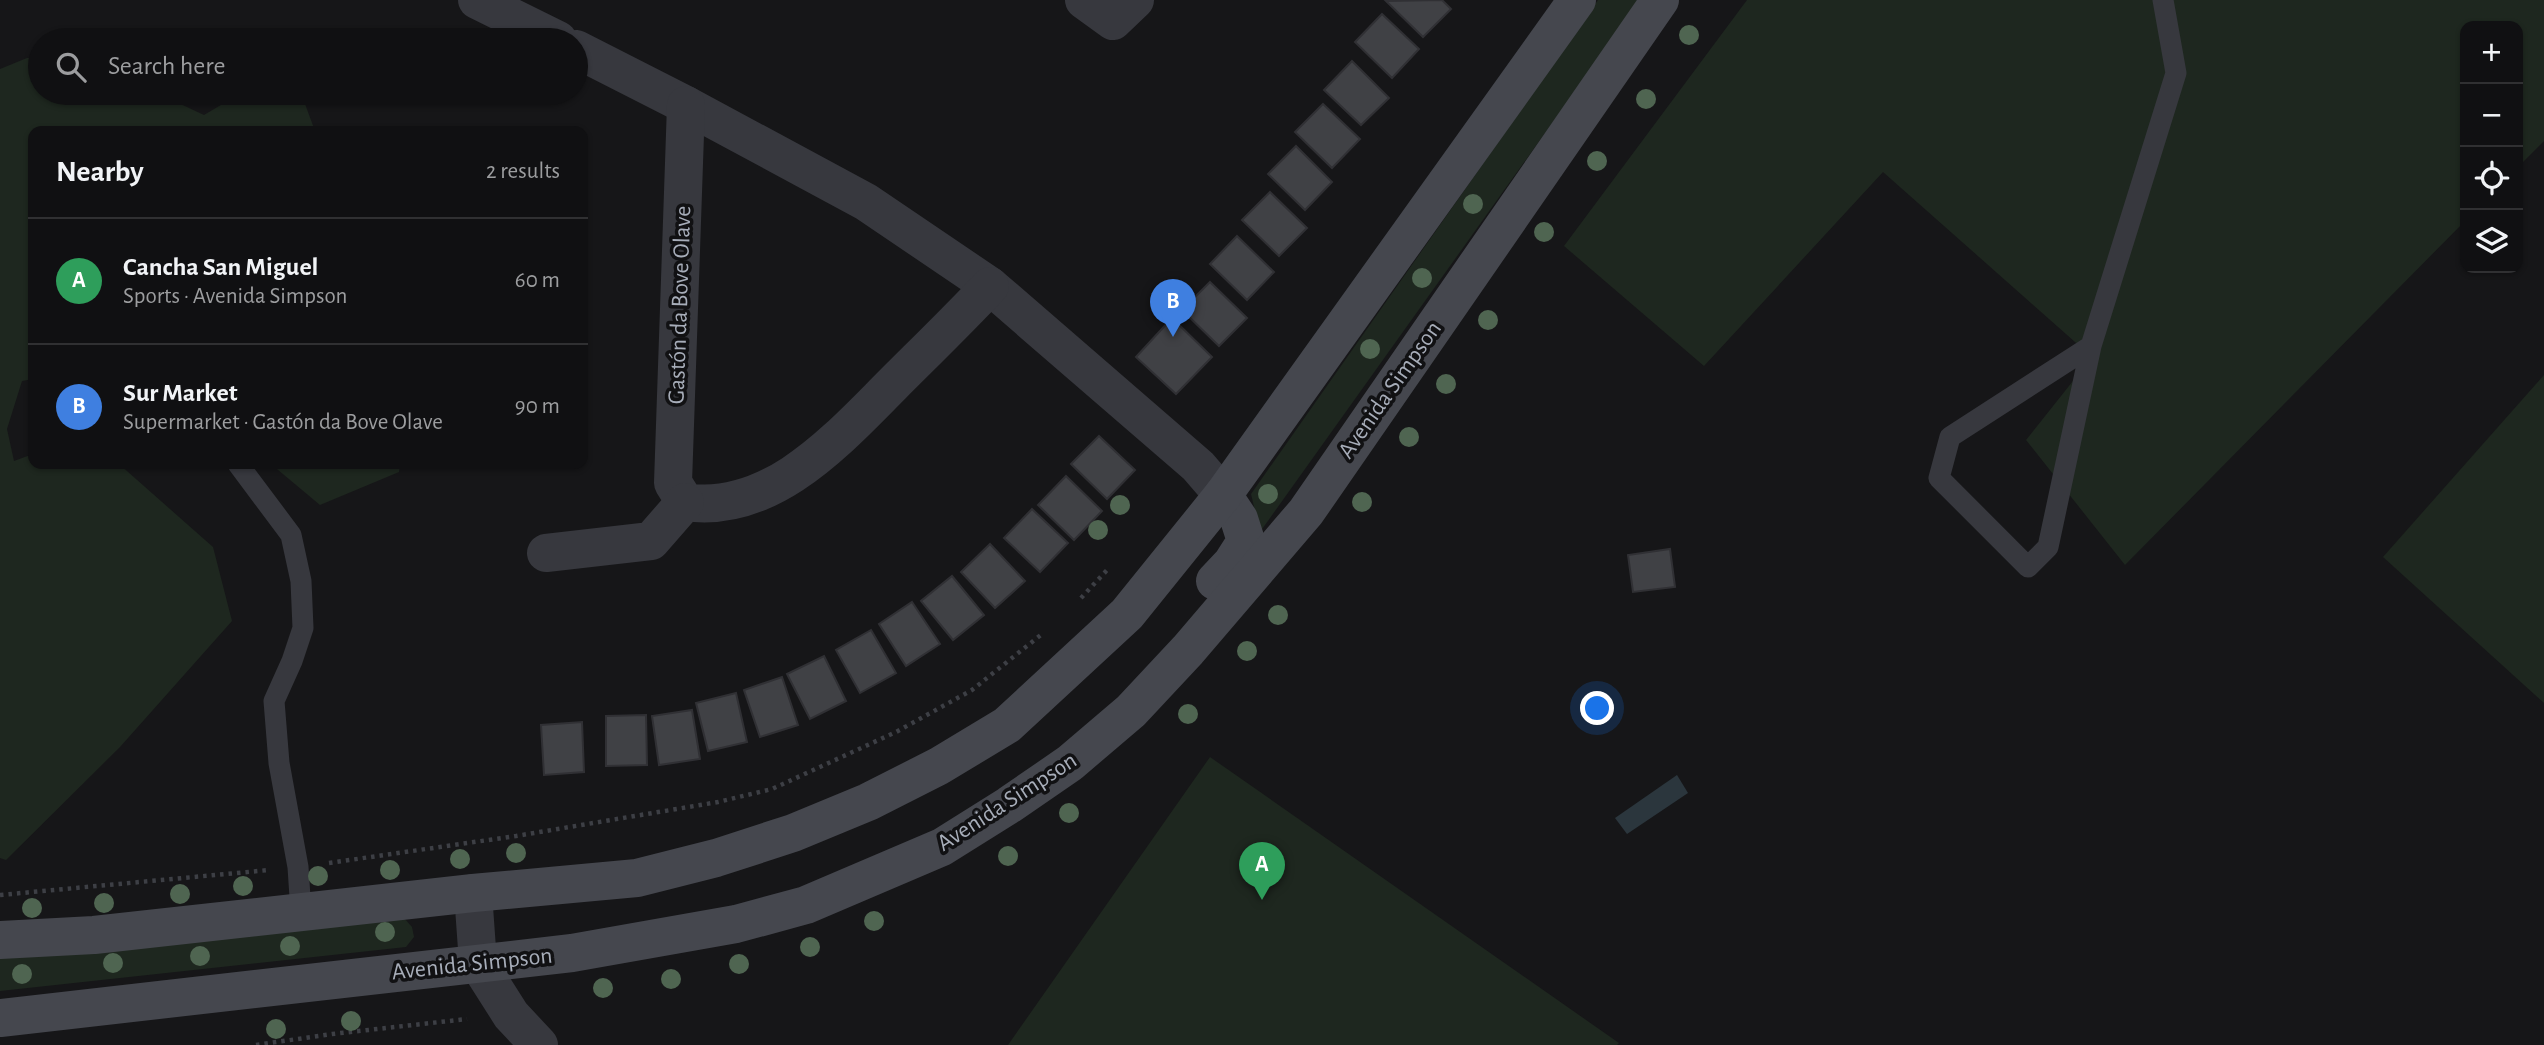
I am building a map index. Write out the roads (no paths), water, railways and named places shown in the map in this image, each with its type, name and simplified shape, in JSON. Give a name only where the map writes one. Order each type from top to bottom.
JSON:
[{"type":"main road","points":[[0,940],[94,935],[473,893],[637,878],[716,858],[793,833],[868,802],[939,766],[1007,725],[1127,614],[1223,495],[1577,0]]},
{"type":"main road","name":"Avenida Simpson","points":[[0,1018],[572,953],[736,924],[806,905],[942,847],[1070,762],[1131,711],[1188,650],[1306,512],[1660,0]]},
{"type":"main road","points":[[1070,762],[1109,698],[1232,563],[1246,541],[1239,519],[1223,495]]},
{"type":"street","points":[[477,0],[534,28]]},
{"type":"street","points":[[1084,0],[1113,21],[1135,0]]},
{"type":"street","points":[[588,55],[866,202],[990,286],[1198,466],[1223,495]]},
{"type":"street","name":"Gastón da Bove Olave","points":[[685,502],[674,483],[686,105]]},
{"type":"street","points":[[546,553],[651,541],[685,502],[702,505],[735,500],[768,488],[821,455],[990,286]]},
{"type":"street","points":[[473,893],[478,963],[511,1015],[538,1045]]},
{"type":"lane","points":[[2091,346],[1950,437],[1939,478],[2028,567],[2048,547],[2091,346],[2176,73],[2163,0]]},
{"type":"lane","points":[[242,469],[291,534],[301,581],[303,628],[274,701],[279,763],[298,867],[301,912]]},
{"type":"place","name":"Sur Market","points":[[1173,337]]},
{"type":"place","name":"Cancha San Miguel","points":[[1262,900]]}]
